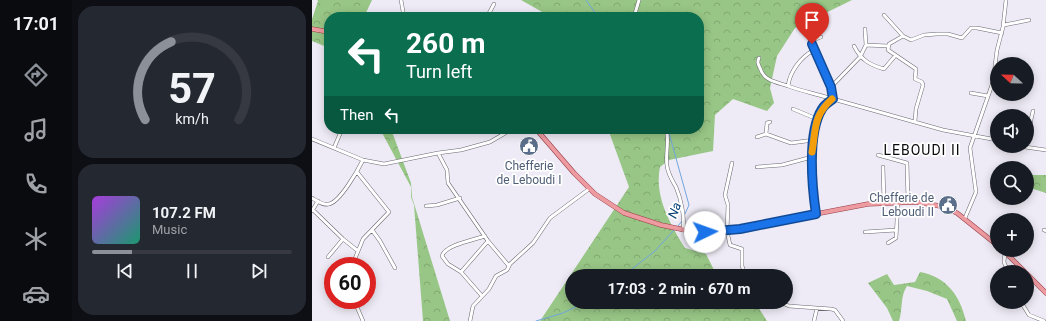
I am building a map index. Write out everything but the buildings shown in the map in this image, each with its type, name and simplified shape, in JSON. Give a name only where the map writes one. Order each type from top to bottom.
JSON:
[{"type":"main road","points":[[313,29],[324,31]]},
{"type":"main road","points":[[540,134],[589,189],[624,213],[650,222],[684,230],[705,232],[727,231],[884,202],[908,202],[940,206],[965,218],[990,239]]},
{"type":"main road","points":[[1010,257],[1018,265]]},
{"type":"main road","points":[[1034,281],[1046,294]]},
{"type":"street","points":[[401,0],[403,12]]},
{"type":"street","points":[[635,12],[639,0]]},
{"type":"street","points":[[965,218],[976,192],[970,152],[973,135],[988,96],[1004,25],[1006,0]]},
{"type":"street","points":[[490,12],[494,4]]},
{"type":"street","points":[[884,15],[903,36],[912,40],[924,35],[945,34],[964,38],[970,30],[976,28],[1002,33]]},
{"type":"street","points":[[814,18],[810,24],[808,35],[812,41],[814,50],[831,87],[833,99]]},
{"type":"street","points":[[1004,25],[1029,20]]},
{"type":"street","points":[[831,87],[860,57],[866,45],[865,29]]},
{"type":"street","points":[[866,45],[888,46],[903,36]]},
{"type":"street","points":[[812,41],[821,37]]},
{"type":"street","points":[[854,46],[860,57],[866,62],[884,69],[895,56]]},
{"type":"street","points":[[888,46],[888,50],[895,56],[916,69],[915,79],[922,82],[924,85],[916,109],[915,121]]},
{"type":"street","points":[[788,86],[789,78],[799,62],[814,50]]},
{"type":"street","points":[[759,58],[758,61],[761,73],[767,80],[803,92],[808,91],[943,130],[990,139]]},
{"type":"street","points":[[971,93],[988,96]]},
{"type":"street","points":[[816,214],[812,182],[812,156],[817,119],[823,108],[833,99]]},
{"type":"street","points":[[793,109],[817,119]]},
{"type":"street","points":[[766,134],[767,123],[770,122]]},
{"type":"street","points":[[334,148],[340,134]]},
{"type":"street","points":[[312,144],[313,139],[363,160],[384,164],[461,150],[490,142],[504,134]]},
{"type":"street","points":[[667,134],[668,139],[665,150],[667,166],[678,195],[683,216],[684,230]]},
{"type":"street","points":[[757,137],[766,134],[791,143],[814,140]]},
{"type":"street","points":[[1034,148],[1046,150]]},
{"type":"street","points":[[438,153],[447,170],[448,183],[460,198],[488,241],[509,266]]},
{"type":"street","points":[[878,155],[907,163],[908,202]]},
{"type":"street","points":[[757,167],[782,165],[812,156]]},
{"type":"street","points":[[312,198],[326,205],[332,204],[357,172],[363,160]]},
{"type":"street","points":[[732,163],[726,195],[728,205],[727,231],[730,245],[742,249],[743,269]]},
{"type":"street","points":[[883,167],[884,202]]},
{"type":"street","points":[[356,257],[364,239],[389,211],[357,172]]},
{"type":"street","points":[[470,321],[472,306],[489,288],[494,278],[507,270],[509,266],[533,243],[550,218],[589,189]]},
{"type":"street","points":[[426,206],[437,205],[460,198]]},
{"type":"street","points":[[318,201],[312,210],[358,251]]},
{"type":"street","points":[[888,243],[895,240],[898,202]]},
{"type":"street","points":[[372,230],[395,268]]},
{"type":"street","points":[[865,232],[896,230]]},
{"type":"street","points":[[482,296],[461,272],[450,266],[442,257],[443,251],[450,247],[485,236]]},
{"type":"street","points":[[328,257],[343,239]]},
{"type":"street","points":[[461,272],[488,241]]},
{"type":"street","points":[[793,306],[833,309],[843,321]]},
{"type":"street","points":[[814,321],[817,308]]},
{"type":"street","points":[[358,309],[363,321]]},
{"type":"street","points":[[1025,309],[1029,315],[1042,321]]},
{"type":"green space","points":[[317,0],[372,0],[366,12],[324,12],[324,46],[312,41],[312,19],[318,1]]},
{"type":"green space","points":[[521,0],[852,0],[795,28],[777,56],[770,88],[774,103],[767,111],[733,99],[715,115],[713,151],[669,160],[660,167],[659,189],[661,199],[674,229],[685,248],[706,254],[714,269],[575,269],[629,187],[610,134],[704,134],[704,12],[542,12]]},
{"type":"green space","points":[[383,134],[393,134],[411,183],[412,197],[450,321],[423,321],[414,205],[411,197],[411,187]]},
{"type":"green space","points":[[1034,175],[1046,175],[1046,193],[1034,189]]},
{"type":"green space","points":[[920,272],[938,278],[951,289],[960,304],[966,321],[957,321],[947,299],[927,291],[907,286],[902,298],[899,321],[893,321],[887,308],[868,283],[887,274],[894,285],[915,282]]},
{"type":"green space","points":[[565,283],[565,309],[759,309],[767,321],[540,321]]},
{"type":"waterway","name":"Na","points":[[586,0],[594,12]]},
{"type":"waterway","name":"Na","points":[[669,134],[689,205],[685,214]]},
{"type":"waterway","name":"Na","points":[[678,226],[682,221]]},
{"type":"waterway","name":"Na","points":[[632,269],[655,251],[674,230]]},
{"type":"waterway","name":"Na","points":[[536,321],[571,309]]},
{"type":"slow traffic","points":[[812,152],[816,122],[823,108],[832,99]]},
{"type":"place","name":"Chefferie de Leboudi I","points":[[529,146]]},
{"type":"place","name":"Chefferie de Leboudi II","points":[[948,205]]},
{"type":"district","name":"LEBOUDI II","points":[[922,150]]},
{"type":"route","points":[[705,232],[721,232],[740,229],[816,214],[811,159],[815,137],[815,126],[824,106],[833,99],[831,87],[812,44]]}]
